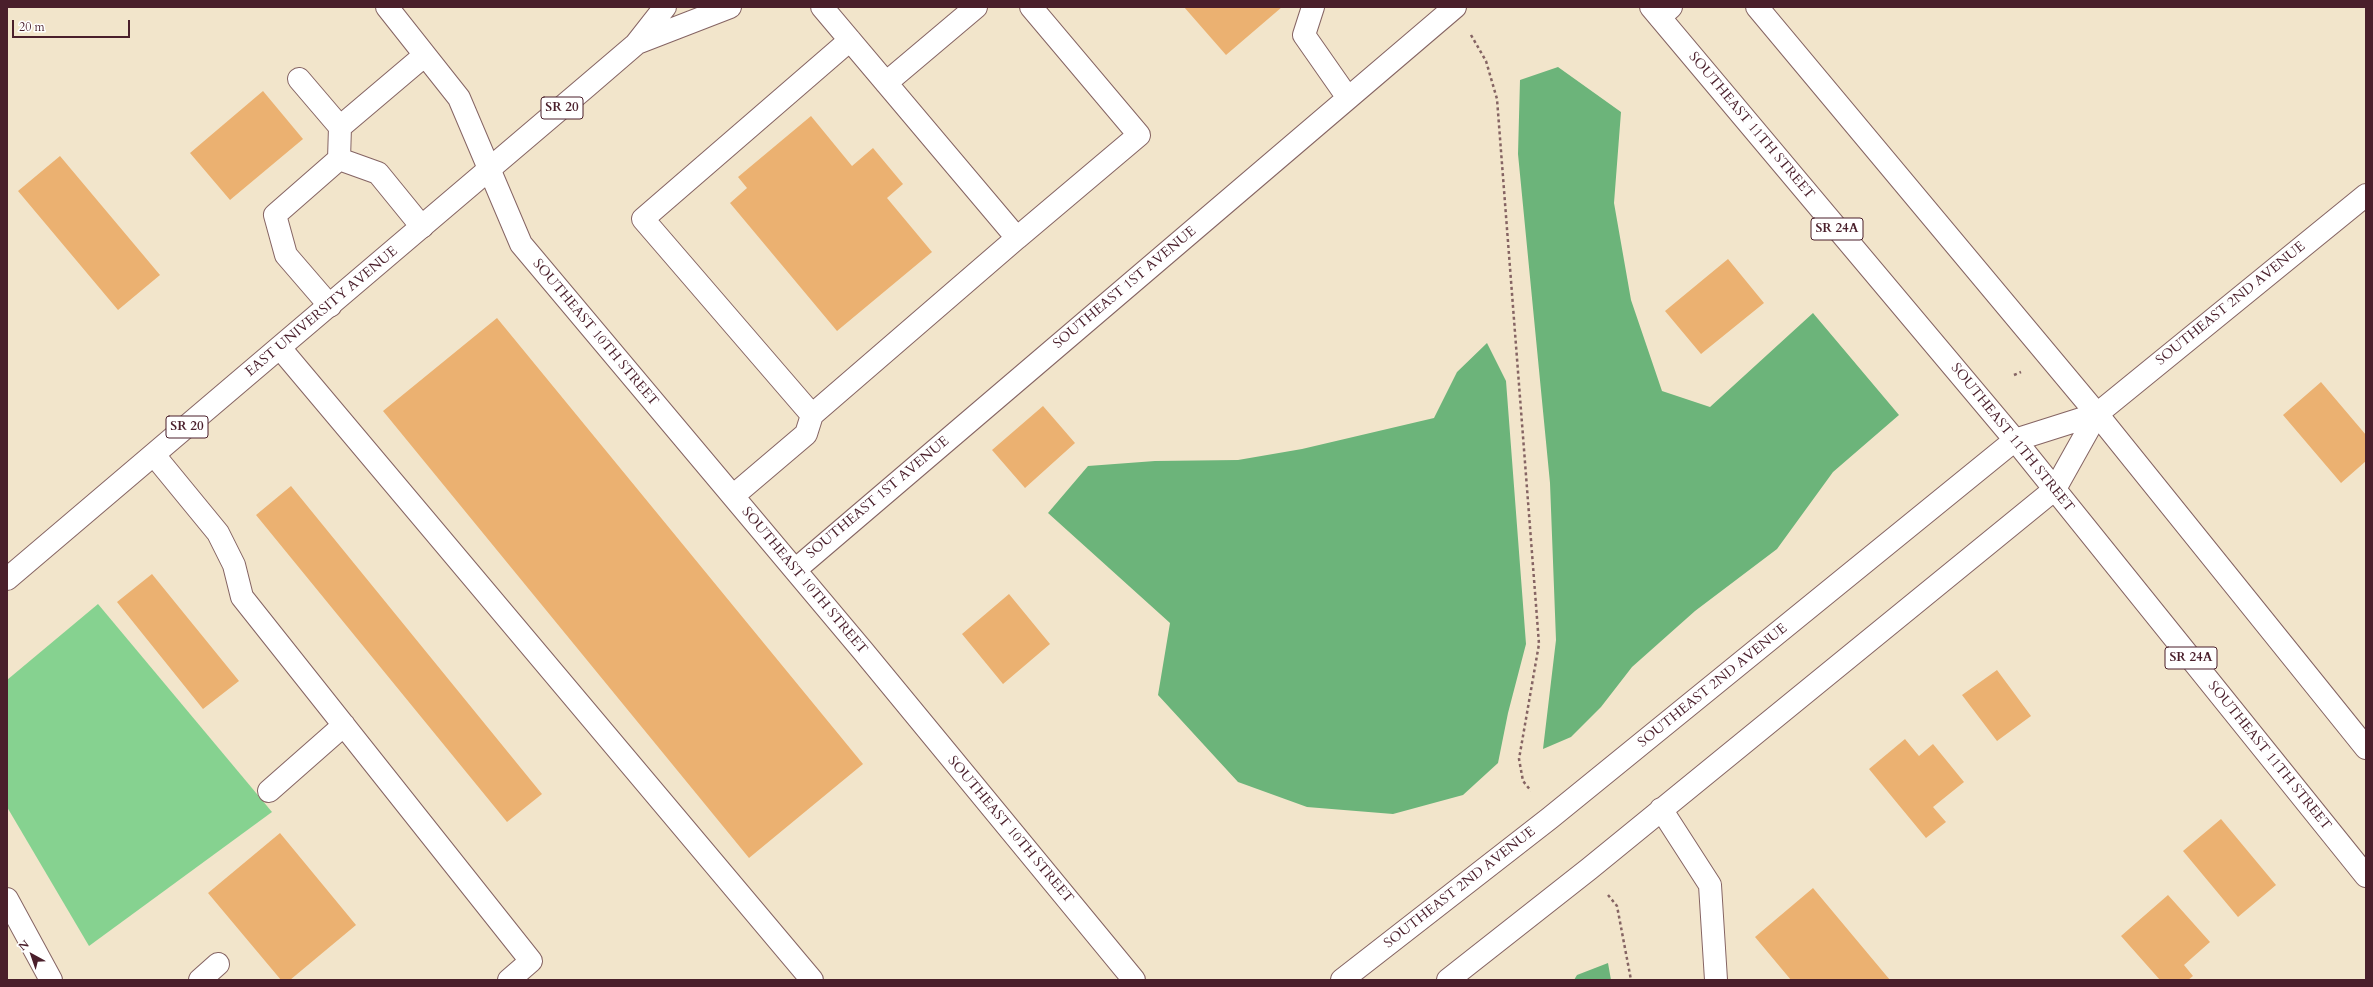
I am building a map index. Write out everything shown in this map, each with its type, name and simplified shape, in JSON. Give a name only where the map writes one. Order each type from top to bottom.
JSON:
[{"type":"main road","name":"SOUTHEAST 10TH STREET","points":[[387,7],[459,98],[488,172],[520,244],[795,570],[1134,980]]},
{"type":"main road","points":[[636,44],[652,7]]},
{"type":"main road","name":"EAST UNIVERSITY AVENUE","points":[[7,579],[488,172],[636,44],[665,7]]},
{"type":"main road","name":"EAST UNIVERSITY AVENUE","points":[[636,44],[730,7]]},
{"type":"main road","points":[[822,7],[1017,238]]},
{"type":"main road","points":[[886,83],[976,7]]},
{"type":"main road","points":[[733,496],[806,434],[812,415],[1139,135],[1031,7]]},
{"type":"main road","points":[[1312,7],[1304,35],[1348,98]]},
{"type":"main road","name":"SOUTHEAST 1ST AVENUE","points":[[795,570],[1455,7]]},
{"type":"main road","points":[[1757,7],[2096,414],[2366,748]]},
{"type":"main road","name":"SOUTHEAST 11TH STREET","points":[[1661,10],[2055,489],[2366,876]]},
{"type":"main road","points":[[812,415],[643,219],[850,40]]},
{"type":"main road","points":[[340,127],[425,55]]},
{"type":"main road","points":[[299,79],[340,127],[339,159],[275,215],[286,255],[330,306]]},
{"type":"main road","points":[[339,159],[378,173],[422,227]]},
{"type":"main road","name":"SOUTHEAST 2ND AVENUE","points":[[1342,980],[1550,818],[2015,440],[2096,414],[2366,196]]},
{"type":"main road","points":[[280,348],[812,980]]},
{"type":"main road","name":"SOUTHEAST 2ND AVENUE","points":[[1448,980],[1662,809],[2055,489],[2096,414]]},
{"type":"main road","points":[[154,454],[218,533],[234,565],[242,597],[531,961],[509,980]]},
{"type":"main road","points":[[269,791],[344,725]]},
{"type":"main road","points":[[1662,809],[1710,885],[1716,980]]},
{"type":"main road","points":[[7,899],[51,980]]},
{"type":"main road","points":[[200,980],[218,964]]},
{"type":"path","points":[[1455,7],[1486,61],[1497,99],[1539,644],[1519,759],[1524,781],[1533,794]]},
{"type":"path","points":[[1608,895],[1617,906],[1631,980]]},
{"type":"green space","points":[[1558,67],[1621,112],[1614,203],[1631,300],[1662,391],[1710,407],[1813,313],[1899,415],[1833,472],[1777,549],[1695,611],[1632,667],[1601,707],[1571,737],[1543,749],[1556,640],[1550,483],[1518,154],[1520,80]]},
{"type":"green space","points":[[1487,343],[1506,381],[1526,644],[1508,713],[1498,763],[1463,795],[1393,814],[1307,807],[1238,782],[1158,695],[1170,623],[1048,513],[1088,466],[1155,461],[1238,460],[1302,449],[1434,418],[1457,372]]},
{"type":"green space","points":[[98,604],[272,812],[89,946],[7,807],[7,680]]},
{"type":"green space","points":[[1608,963],[1611,980],[1574,980],[1577,975]]},
{"type":"building","points":[[1184,7],[1282,7],[1226,55]]},
{"type":"building","points":[[263,91],[303,139],[230,200],[190,153]]},
{"type":"building","points":[[811,116],[852,166],[873,148],[903,184],[887,198],[932,252],[837,331],[730,203],[747,188],[738,177]]},
{"type":"building","points":[[60,156],[160,275],[118,310],[18,191]]},
{"type":"building","points":[[1728,259],[1764,303],[1701,354],[1665,311]]},
{"type":"building","points":[[497,318],[863,764],[749,858],[383,411]]},
{"type":"building","points":[[2321,382],[2366,435],[2366,461],[2341,483],[2283,415]]},
{"type":"building","points":[[1043,406],[1075,443],[1025,488],[992,450]]},
{"type":"building","points":[[291,486],[542,794],[507,822],[256,515]]},
{"type":"building","points":[[152,574],[239,681],[203,709],[117,602]]},
{"type":"building","points":[[1009,594],[1050,644],[1003,684],[962,634]]},
{"type":"building","points":[[1997,670],[2031,716],[1997,741],[1962,695]]},
{"type":"building","points":[[1905,739],[1919,756],[1933,744],[1964,782],[1933,807],[1946,822],[1926,838],[1869,769]]},
{"type":"building","points":[[2221,819],[2276,885],[2238,917],[2183,851]]},
{"type":"building","points":[[280,833],[356,925],[290,980],[281,980],[208,893]]},
{"type":"building","points":[[1813,888],[1890,980],[1791,980],[1755,937]]},
{"type":"building","points":[[2168,895],[2210,942],[2184,965],[2193,976],[2188,980],[2160,980],[2121,936]]}]
